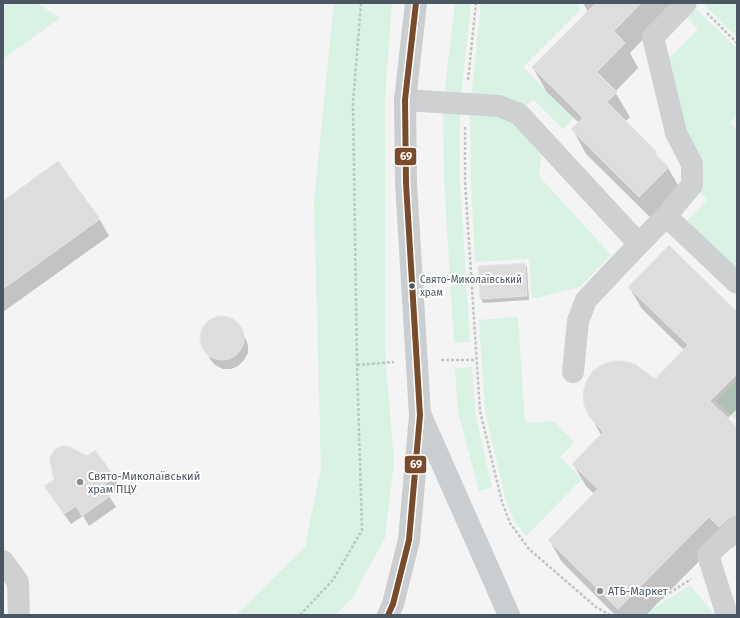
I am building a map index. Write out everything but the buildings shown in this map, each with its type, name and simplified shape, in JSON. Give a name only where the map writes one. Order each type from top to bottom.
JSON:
[{"type":"main road","points":[[388,615],[393,604],[409,540],[420,415],[406,182],[405,100],[416,3]]},
{"type":"main road","points":[[420,415],[509,615]]},
{"type":"lane","points":[[573,372],[578,321],[586,300],[666,216],[692,185],[692,164],[676,133],[653,37],[694,6]]},
{"type":"lane","points":[[405,100],[499,106],[519,114],[639,244]]},
{"type":"lane","points":[[666,216],[737,283]]},
{"type":"lane","points":[[727,615],[708,556],[737,527]]},
{"type":"lane","points":[[3,561],[18,582],[19,615]]},
{"type":"path","points":[[300,615],[333,580],[362,530],[357,365],[353,104],[361,3]]},
{"type":"path","points":[[476,3],[465,104],[466,181],[480,411],[502,502],[510,523],[529,549],[596,607],[610,615]]},
{"type":"path","points":[[694,6],[737,43]]},
{"type":"path","points":[[636,615],[712,566]]},
{"type":"green space","points":[[9,3],[37,3],[60,18],[3,59],[3,7]]},
{"type":"green space","points":[[334,3],[392,3],[385,98],[385,353],[394,462],[385,538],[352,598],[335,615],[236,615],[305,547],[321,468],[314,202]]},
{"type":"green space","points":[[455,3],[471,3],[461,98],[444,97]]},
{"type":"green space","points":[[481,3],[576,3],[581,9],[523,67],[574,118],[563,129],[533,99],[523,109],[471,98]]},
{"type":"green space","points":[[702,3],[737,3],[737,37]]},
{"type":"green space","points":[[696,9],[737,48],[737,115],[730,123],[737,129],[737,273],[685,223],[707,200],[697,189],[669,58],[698,29],[687,18]]},
{"type":"green space","points":[[443,109],[460,110],[460,181],[470,342],[454,343],[444,181]]},
{"type":"green space","points":[[470,111],[515,119],[542,149],[539,176],[611,255],[580,287],[532,299],[529,259],[475,262],[471,180]]},
{"type":"green space","points":[[518,317],[525,423],[553,421],[575,442],[560,457],[582,479],[526,536],[514,521],[506,501],[485,411],[479,320]]},
{"type":"green space","points":[[472,367],[475,412],[492,487],[479,491],[458,412],[455,368]]},
{"type":"green space","points":[[737,380],[737,421],[716,401]]},
{"type":"green space","points":[[690,585],[715,615],[643,615]]},
{"type":"transit line","name":"69","points":[[388,615],[393,604],[409,540],[420,415],[406,183],[405,100],[416,3]]},
{"type":"place","name":"Свято-Миколаївський храм","points":[[412,286]]},
{"type":"place","name":"Свято-Миколаївський храм ПЦУ","points":[[80,482]]},
{"type":"place","name":"АТБ-Маркет","points":[[600,591]]}]
